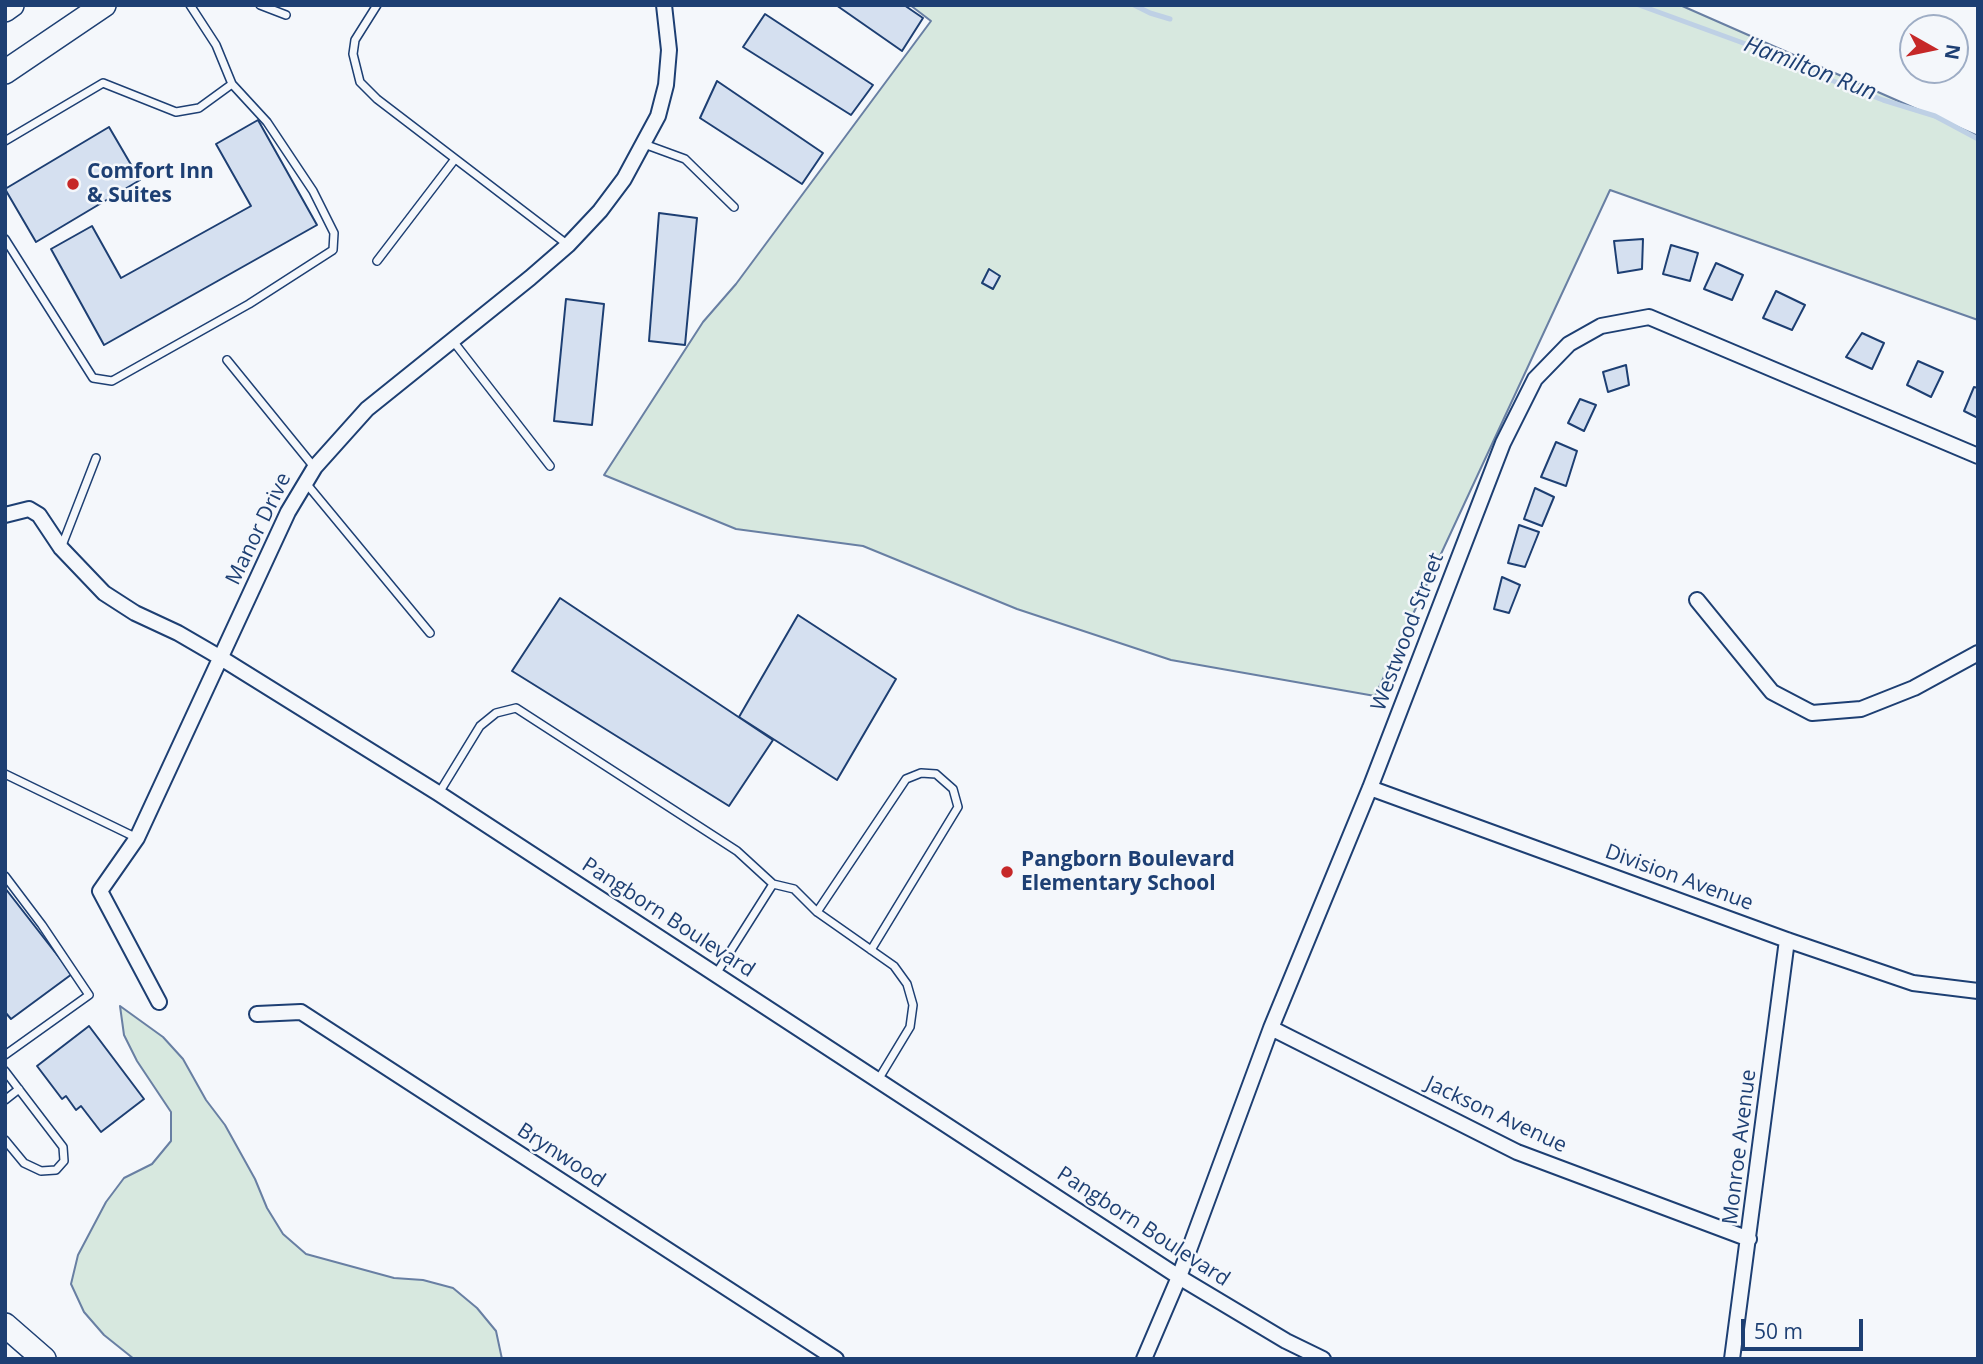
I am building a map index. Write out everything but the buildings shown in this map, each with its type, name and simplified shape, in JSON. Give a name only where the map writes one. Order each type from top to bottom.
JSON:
[{"type":"main road","points":[[5,10],[12,5]]},
{"type":"main road","points":[[5,72],[104,5]]},
{"type":"main road","points":[[5,1325],[44,1359]]},
{"type":"street","name":"Manor Drive","points":[[159,1002],[100,891],[137,838],[288,512],[315,467],[368,408],[569,245],[608,200],[644,144],[658,116],[666,85],[670,50],[664,5]]},
{"type":"street","name":"Westwood Street","points":[[1144,1359],[1179,1276],[1271,1028],[1370,788],[1503,443],[1535,379],[1569,344],[1601,326],[1649,317],[1978,456]]},
{"type":"street","name":"Pangborn Boulevard","points":[[5,515],[29,509],[39,515],[61,548],[104,593],[135,613],[221,657],[438,793],[1179,1276],[1286,1341],[1323,1359]]},
{"type":"street","points":[[1697,600],[1772,692],[1812,713],[1861,709],[1914,688],[1978,653]]},
{"type":"street","name":"Division Avenue","points":[[1370,788],[1913,984],[1978,991]]},
{"type":"street","name":"Monroe Avenue","points":[[1732,1359],[1787,940]]},
{"type":"street","name":"Brynwood","points":[[257,1014],[301,1012],[836,1359]]},
{"type":"street","name":"Jackson Avenue","points":[[1271,1028],[1517,1152],[1749,1239]]},
{"type":"lane","points":[[5,239],[93,378],[112,381],[249,304],[333,250],[334,233],[313,191],[267,121],[232,85],[216,45],[190,5]]},
{"type":"lane","points":[[260,5],[286,15]]},
{"type":"lane","points":[[377,5],[355,40],[353,54],[360,82],[377,99],[569,245]]},
{"type":"lane","points":[[5,141],[103,83],[176,112],[199,108],[232,85]]},
{"type":"lane","points":[[644,144],[685,159],[734,207]]},
{"type":"lane","points":[[377,261],[455,159]]},
{"type":"lane","points":[[452,340],[550,466]]},
{"type":"lane","points":[[228,360],[315,467]]},
{"type":"lane","points":[[61,548],[96,458]]},
{"type":"lane","points":[[305,482],[429,633]]},
{"type":"lane","points":[[438,793],[480,726],[496,713],[516,708],[737,851],[773,884],[794,889],[817,912],[894,966],[907,984],[913,1005],[910,1027],[877,1080]]},
{"type":"lane","points":[[817,912],[906,779],[921,773],[936,774],[953,789],[958,807],[872,950]]},
{"type":"lane","points":[[5,774],[137,838]]},
{"type":"lane","points":[[5,876],[89,995],[6,1053]]},
{"type":"lane","points":[[716,975],[773,884]]},
{"type":"lane","points":[[5,1070],[63,1147],[64,1161],[56,1170],[41,1171],[24,1163],[5,1140]]},
{"type":"lane","points":[[5,1100],[19,1089]]},
{"type":"shaded area","points":[[910,5],[1680,5],[1978,136],[1978,320],[1610,190],[1375,696],[1171,660],[1017,609],[863,546],[736,529],[604,475],[703,322],[736,284],[931,21]]},
{"type":"shaded area","points":[[120,1006],[163,1037],[183,1059],[206,1100],[225,1125],[283,1234],[306,1254],[394,1278],[423,1280],[453,1288],[477,1308],[496,1331],[502,1359],[134,1359],[104,1335],[84,1312],[71,1284],[78,1255],[106,1202],[124,1178],[152,1164],[171,1141],[171,1112],[137,1061],[124,1035]]},
{"type":"waterway","points":[[1134,5],[1170,19]]},
{"type":"waterway","name":"Hamilton Run","points":[[1639,5],[1776,55],[1883,100],[1935,116],[1978,139]]},
{"type":"place","name":"Comfort Inn & Suites","points":[[73,184]]},
{"type":"place","name":"Pangborn Boulevard Elementary School","points":[[1007,872]]}]
